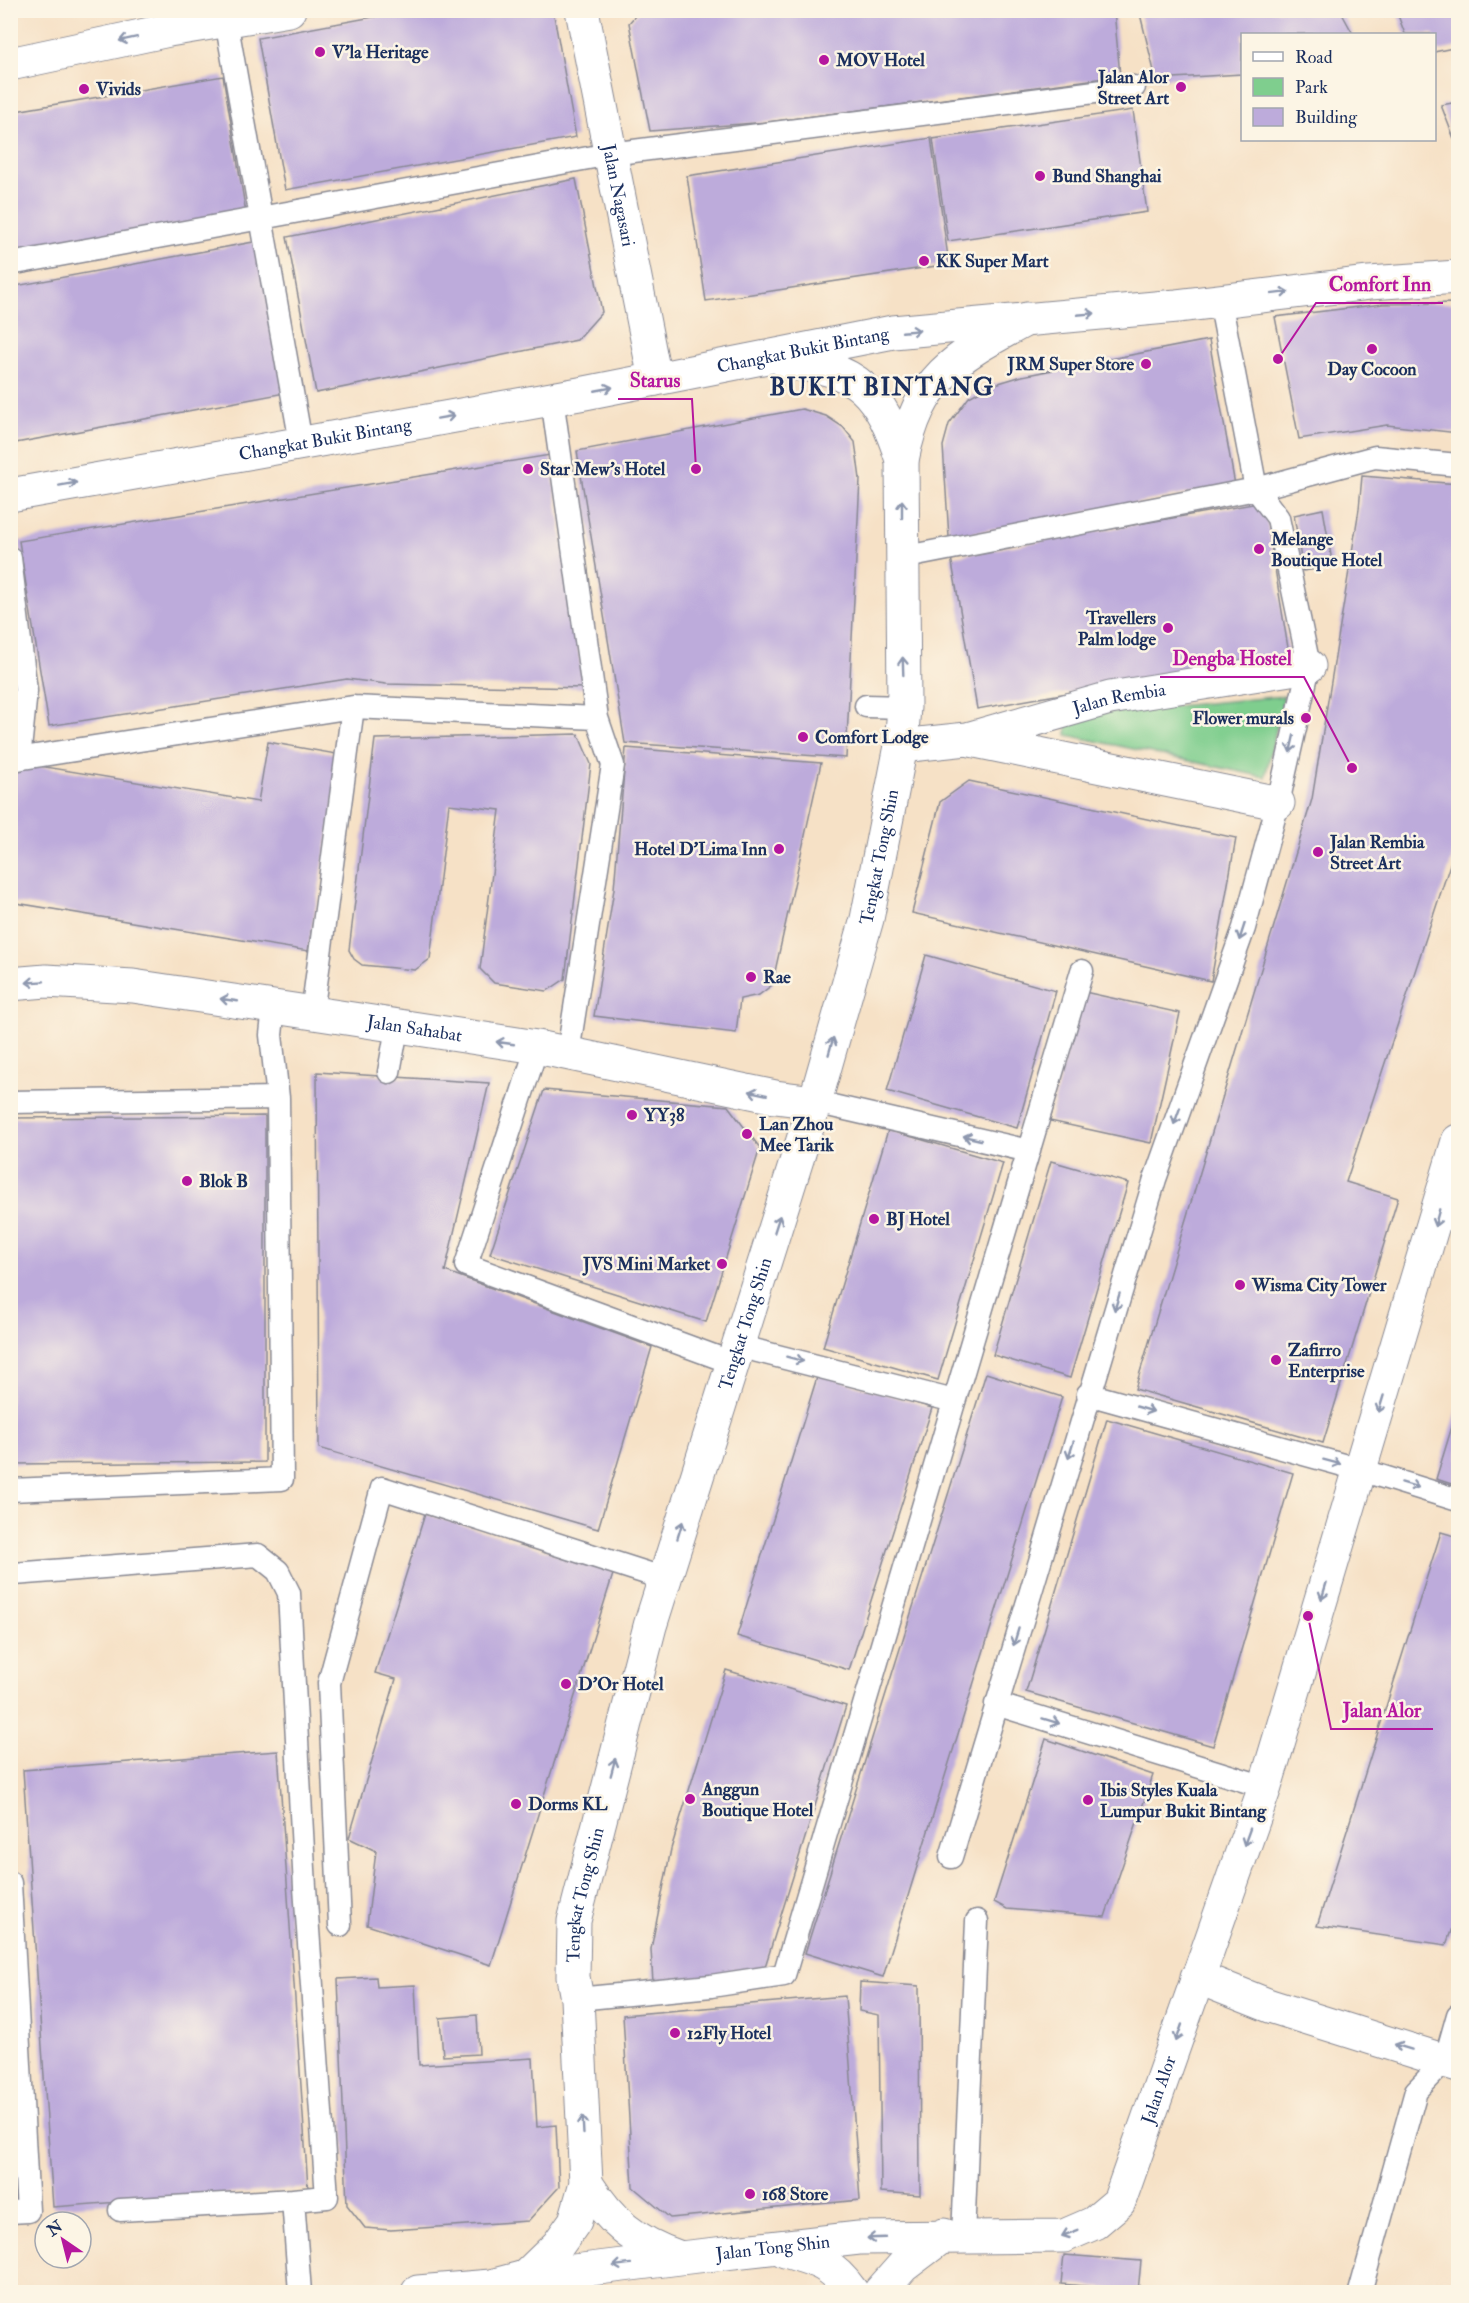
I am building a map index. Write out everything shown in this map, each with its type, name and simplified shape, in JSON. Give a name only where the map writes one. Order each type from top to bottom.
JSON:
[{"type":"street","points":[[10,64],[168,20],[226,20],[289,10]]},
{"type":"street","name":"Jalan Nagasari","points":[[582,10],[655,379]]},
{"type":"street","name":"Changkat Bukit Bintang","points":[[10,495],[655,379],[893,332],[1369,283],[1458,277]]},
{"type":"street","name":"Tengkat Tong Shin","points":[[525,2277],[558,2245],[575,2220],[586,2183],[577,1999],[572,1951],[574,1921],[650,1626],[815,1102],[867,919],[902,746],[904,707],[902,460],[909,428],[942,373],[969,351],[1028,319]]},
{"type":"street","name":"Tengkat Tong Shin","points":[[750,361],[817,364],[854,380],[885,414],[902,460]]},
{"type":"street","name":"Jalan Rembia","points":[[902,746],[967,739],[1110,698],[1309,666]]},
{"type":"street","name":"Jalan Rembia","points":[[967,739],[1278,803]]},
{"type":"street","name":"Jalan Sahabat","points":[[10,984],[46,981],[133,986],[397,1028],[537,1047],[775,1097],[815,1102]]},
{"type":"street","name":"Jalan Alor","points":[[1119,2202],[1265,1787],[1458,1141]]},
{"type":"street","points":[[1197,1977],[1270,2006],[1452,2063]]},
{"type":"street","name":"Tengkat Tong Shin","points":[[586,2183],[603,2210],[625,2231],[651,2247],[680,2258]]},
{"type":"street","name":"Jalan Tong Shin","points":[[418,2292],[492,2289],[525,2277],[859,2238],[1064,2236],[1094,2223],[1119,2202]]},
{"type":"street","points":[[880,2292],[903,2266],[954,2236]]},
{"type":"street","points":[[771,2248],[820,2260],[841,2276],[852,2292]]},
{"type":"lane","points":[[226,20],[302,443]]},
{"type":"lane","points":[[10,264],[610,154],[1134,87]]},
{"type":"lane","points":[[951,1857],[1088,1394],[1155,1179],[1244,928],[1278,803],[1309,666],[1278,518],[1256,489],[1220,300]]},
{"type":"lane","points":[[552,398],[600,706],[613,765],[568,1053]]},
{"type":"lane","points":[[901,558],[1256,489],[1375,457],[1458,465]]},
{"type":"lane","points":[[10,558],[26,691],[14,759],[352,707],[600,706]]},
{"type":"lane","points":[[866,706],[904,707]]},
{"type":"lane","points":[[312,1014],[352,707]]},
{"type":"lane","points":[[577,1999],[711,1986],[784,1975],[1082,970]]},
{"type":"lane","points":[[10,1490],[282,1479],[278,1098],[271,1035],[274,1007]]},
{"type":"lane","points":[[389,1072],[397,1028]]},
{"type":"lane","points":[[537,1047],[466,1265],[736,1354],[954,1401]]},
{"type":"lane","points":[[10,1102],[278,1098]]},
{"type":"lane","points":[[815,1102],[1029,1151]]},
{"type":"lane","points":[[1088,1394],[1361,1470],[1458,1500]]},
{"type":"lane","points":[[339,1925],[329,1683],[382,1488],[665,1579]]},
{"type":"lane","points":[[10,1577],[14,1574],[258,1555],[278,1570],[289,1593],[305,1887],[327,2197],[120,2210]]},
{"type":"lane","points":[[996,1704],[1265,1787]]},
{"type":"lane","points":[[10,1883],[19,2206]]},
{"type":"lane","points":[[954,2236],[977,1921]]},
{"type":"lane","points":[[1360,2292],[1416,2091],[1452,2063],[1458,2015]]},
{"type":"lane","points":[[293,2200],[300,2292]]},
{"type":"green space","points":[[1284,696],[1265,777],[1067,735],[1067,716]]},
{"type":"building","points":[[411,10],[553,10],[576,137],[285,190],[258,38]]},
{"type":"building","points":[[640,10],[762,10],[762,14],[789,10],[1114,10],[1120,76],[768,122],[650,131],[629,23]]},
{"type":"building","points":[[1139,10],[1340,10],[1352,33],[1241,33],[1241,74],[1156,79]]},
{"type":"building","points":[[1396,10],[1458,10],[1458,47],[1436,52],[1436,33],[1405,33]]},
{"type":"building","points":[[223,76],[246,213],[10,254],[10,112]]},
{"type":"building","points":[[1458,102],[1458,149],[1441,105]]},
{"type":"building","name":"Bund Shanghai","points":[[1133,110],[1147,212],[948,241],[933,139]]},
{"type":"building","points":[[931,138],[949,264],[706,301],[687,176]]},
{"type":"building","points":[[576,179],[602,312],[577,340],[316,393],[287,237]]},
{"type":"building","points":[[259,241],[285,393],[10,444],[10,287]]},
{"type":"building","points":[[1458,303],[1458,433],[1387,425],[1299,439],[1275,317],[1383,304]]},
{"type":"building","points":[[1209,340],[1235,485],[949,537],[943,446],[949,424],[969,397],[989,386],[1022,376]]},
{"type":"building","points":[[802,409],[826,416],[843,427],[855,442],[860,479],[846,758],[625,743],[577,451]]},
{"type":"building","points":[[550,455],[584,688],[386,684],[347,679],[49,726],[19,541]]},
{"type":"building","points":[[1362,476],[1458,484],[1458,840],[1346,1182],[1398,1198],[1323,1443],[1135,1389],[1312,799],[1359,509]]},
{"type":"building","points":[[1264,502],[1289,654],[977,709],[951,557]]},
{"type":"building","points":[[1323,509],[1333,567],[1303,571],[1294,515]]},
{"type":"building","points":[[578,734],[591,764],[565,979],[547,991],[494,983],[480,969],[500,810],[449,804],[430,959],[415,970],[362,965],[354,959],[349,950],[375,739]]},
{"type":"building","points":[[268,742],[342,755],[308,951],[10,902],[10,791],[15,762],[258,802]]},
{"type":"building","points":[[626,748],[821,763],[772,985],[759,995],[740,999],[736,1033],[594,1016],[614,889]]},
{"type":"building","points":[[969,781],[1236,838],[1211,981],[912,913],[940,802]]},
{"type":"building","points":[[926,955],[1056,991],[1017,1128],[887,1091]]},
{"type":"building","points":[[1080,991],[1180,1013],[1151,1143],[1050,1121]]},
{"type":"building","points":[[317,1072],[489,1083],[445,1271],[652,1347],[598,1529],[319,1448]]},
{"type":"building","points":[[544,1090],[728,1106],[760,1148],[706,1322],[490,1254]]},
{"type":"building","points":[[265,1116],[265,1462],[10,1464],[10,1118]]},
{"type":"building","points":[[888,1130],[1003,1163],[938,1380],[823,1347]]},
{"type":"building","points":[[1051,1161],[1128,1183],[1070,1378],[993,1355]]},
{"type":"building","points":[[986,1373],[1062,1397],[883,1977],[805,1953]]},
{"type":"building","points":[[818,1374],[932,1408],[849,1670],[737,1636]]},
{"type":"building","points":[[1458,1407],[1458,1486],[1436,1479]]},
{"type":"building","points":[[1107,1419],[1293,1473],[1213,1746],[1026,1692]]},
{"type":"building","points":[[425,1514],[614,1571],[491,1965],[367,1925],[376,1851],[349,1838],[396,1679],[375,1673]]},
{"type":"building","points":[[1441,1532],[1458,1537],[1458,1906],[1452,1928],[1446,1945],[1317,1926]]},
{"type":"building","points":[[726,1670],[846,1706],[764,1970],[653,1983],[651,1949],[671,1849]]},
{"type":"building","points":[[1046,1739],[1153,1775],[1105,1917],[1007,1909],[994,1902]]},
{"type":"building","points":[[278,1751],[308,2188],[53,2207],[23,1770]]},
{"type":"building","points":[[376,1977],[377,1987],[415,1985],[419,2065],[533,2058],[537,2127],[556,2125],[559,2187],[528,2221],[391,2230],[365,2228],[347,2205],[338,1979]]},
{"type":"building","points":[[860,1982],[919,1986],[920,2195],[881,2192],[879,2015],[859,2011]]},
{"type":"building","points":[[845,1996],[860,2200],[670,2218],[633,2187],[623,2015]]},
{"type":"building","points":[[477,2015],[479,2054],[443,2056],[440,2018]]},
{"type":"building","points":[[1064,2255],[1141,2261],[1138,2291],[1061,2284]]},
{"type":"place","name":"V'la Heritage","points":[[320,52]]},
{"type":"place","name":"MOV Hotel","points":[[824,60]]},
{"type":"place","name":"Jalan Alor Street Art","points":[[1181,87]]},
{"type":"place","name":"Vivids","points":[[84,89]]},
{"type":"place","name":"Bund Shanghai","points":[[1040,176]]},
{"type":"place","name":"KK Super Mart","points":[[924,261]]},
{"type":"place","name":"Day Cocoon","points":[[1372,349]]},
{"type":"place","name":"Comfort Inn","points":[[1278,359]]},
{"type":"place","name":"JRM Super Store","points":[[1146,364]]},
{"type":"place","name":"Star Mew's Hotel","points":[[528,469]]},
{"type":"place","name":"Starus","points":[[696,469]]},
{"type":"place","name":"Melange Boutique Hotel","points":[[1259,549]]},
{"type":"place","name":"Travellers Palm lodge","points":[[1168,628]]},
{"type":"place","name":"Flower murals","points":[[1306,718]]},
{"type":"place","name":"Comfort Lodge","points":[[803,737]]},
{"type":"place","name":"Dengba Hostel","points":[[1352,768]]},
{"type":"place","name":"Hotel D'Lima Inn","points":[[779,849]]},
{"type":"place","name":"Jalan Rembia Street Art","points":[[1318,852]]},
{"type":"place","name":"Rae","points":[[751,977]]},
{"type":"place","name":"YY38","points":[[632,1115]]},
{"type":"place","name":"Lan Zhou Mee Tarik","points":[[747,1134]]},
{"type":"place","name":"Blok B","points":[[187,1181]]},
{"type":"place","name":"BJ Hotel","points":[[874,1219]]},
{"type":"place","name":"JVS Mini Market","points":[[722,1264]]},
{"type":"place","name":"Wisma City Tower","points":[[1240,1285]]},
{"type":"place","name":"Zafirro Enterprise","points":[[1276,1360]]},
{"type":"place","name":"Jalan Alor","points":[[1308,1616]]},
{"type":"place","name":"D'Or Hotel","points":[[566,1684]]},
{"type":"place","name":"Anggun Boutique Hotel","points":[[690,1799]]},
{"type":"place","name":"Ibis Styles Kuala Lumpur Bukit Bintang","points":[[1088,1800]]},
{"type":"place","name":"Dorms KL","points":[[516,1804]]},
{"type":"place","name":"12Fly Hotel","points":[[675,2033]]},
{"type":"place","name":"168 Store","points":[[750,2194]]},
{"type":"district","name":"BUKIT BINTANG","points":[[882,387]]}]
